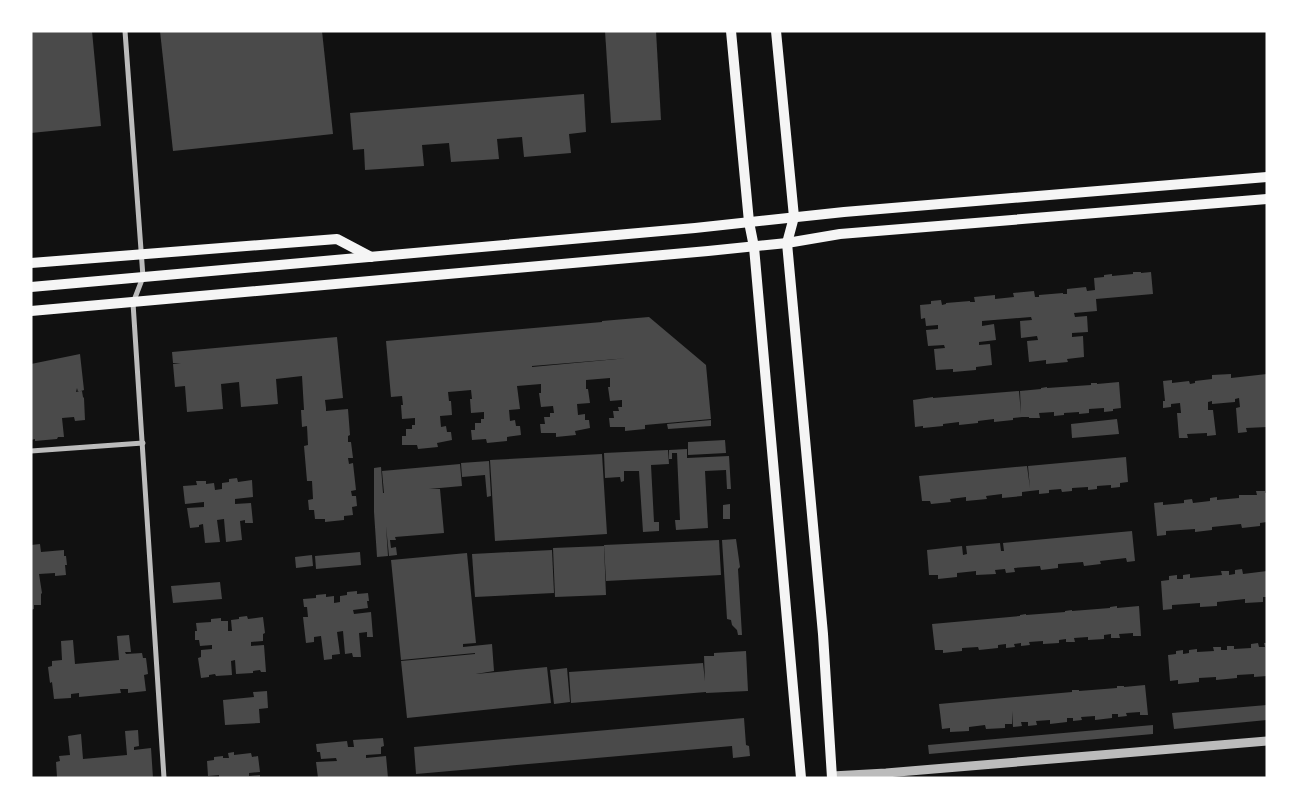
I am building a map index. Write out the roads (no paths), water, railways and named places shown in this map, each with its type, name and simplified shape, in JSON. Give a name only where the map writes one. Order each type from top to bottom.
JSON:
[{"type":"main road","points":[[731,31],[749,222],[754,246],[790,636],[801,778]]},
{"type":"main road","points":[[776,31],[794,217],[788,243],[823,626],[832,777]]},
{"type":"main road","points":[[31,287],[696,228],[844,212],[1267,177]]},
{"type":"main road","points":[[31,311],[788,243],[840,234],[1267,199]]},
{"type":"main road","points":[[31,263],[337,239],[372,257]]},
{"type":"street","points":[[125,31],[143,277],[133,302],[164,778]]},
{"type":"street","points":[[31,452],[143,443]]},
{"type":"street","points":[[832,777],[1267,740]]}]
